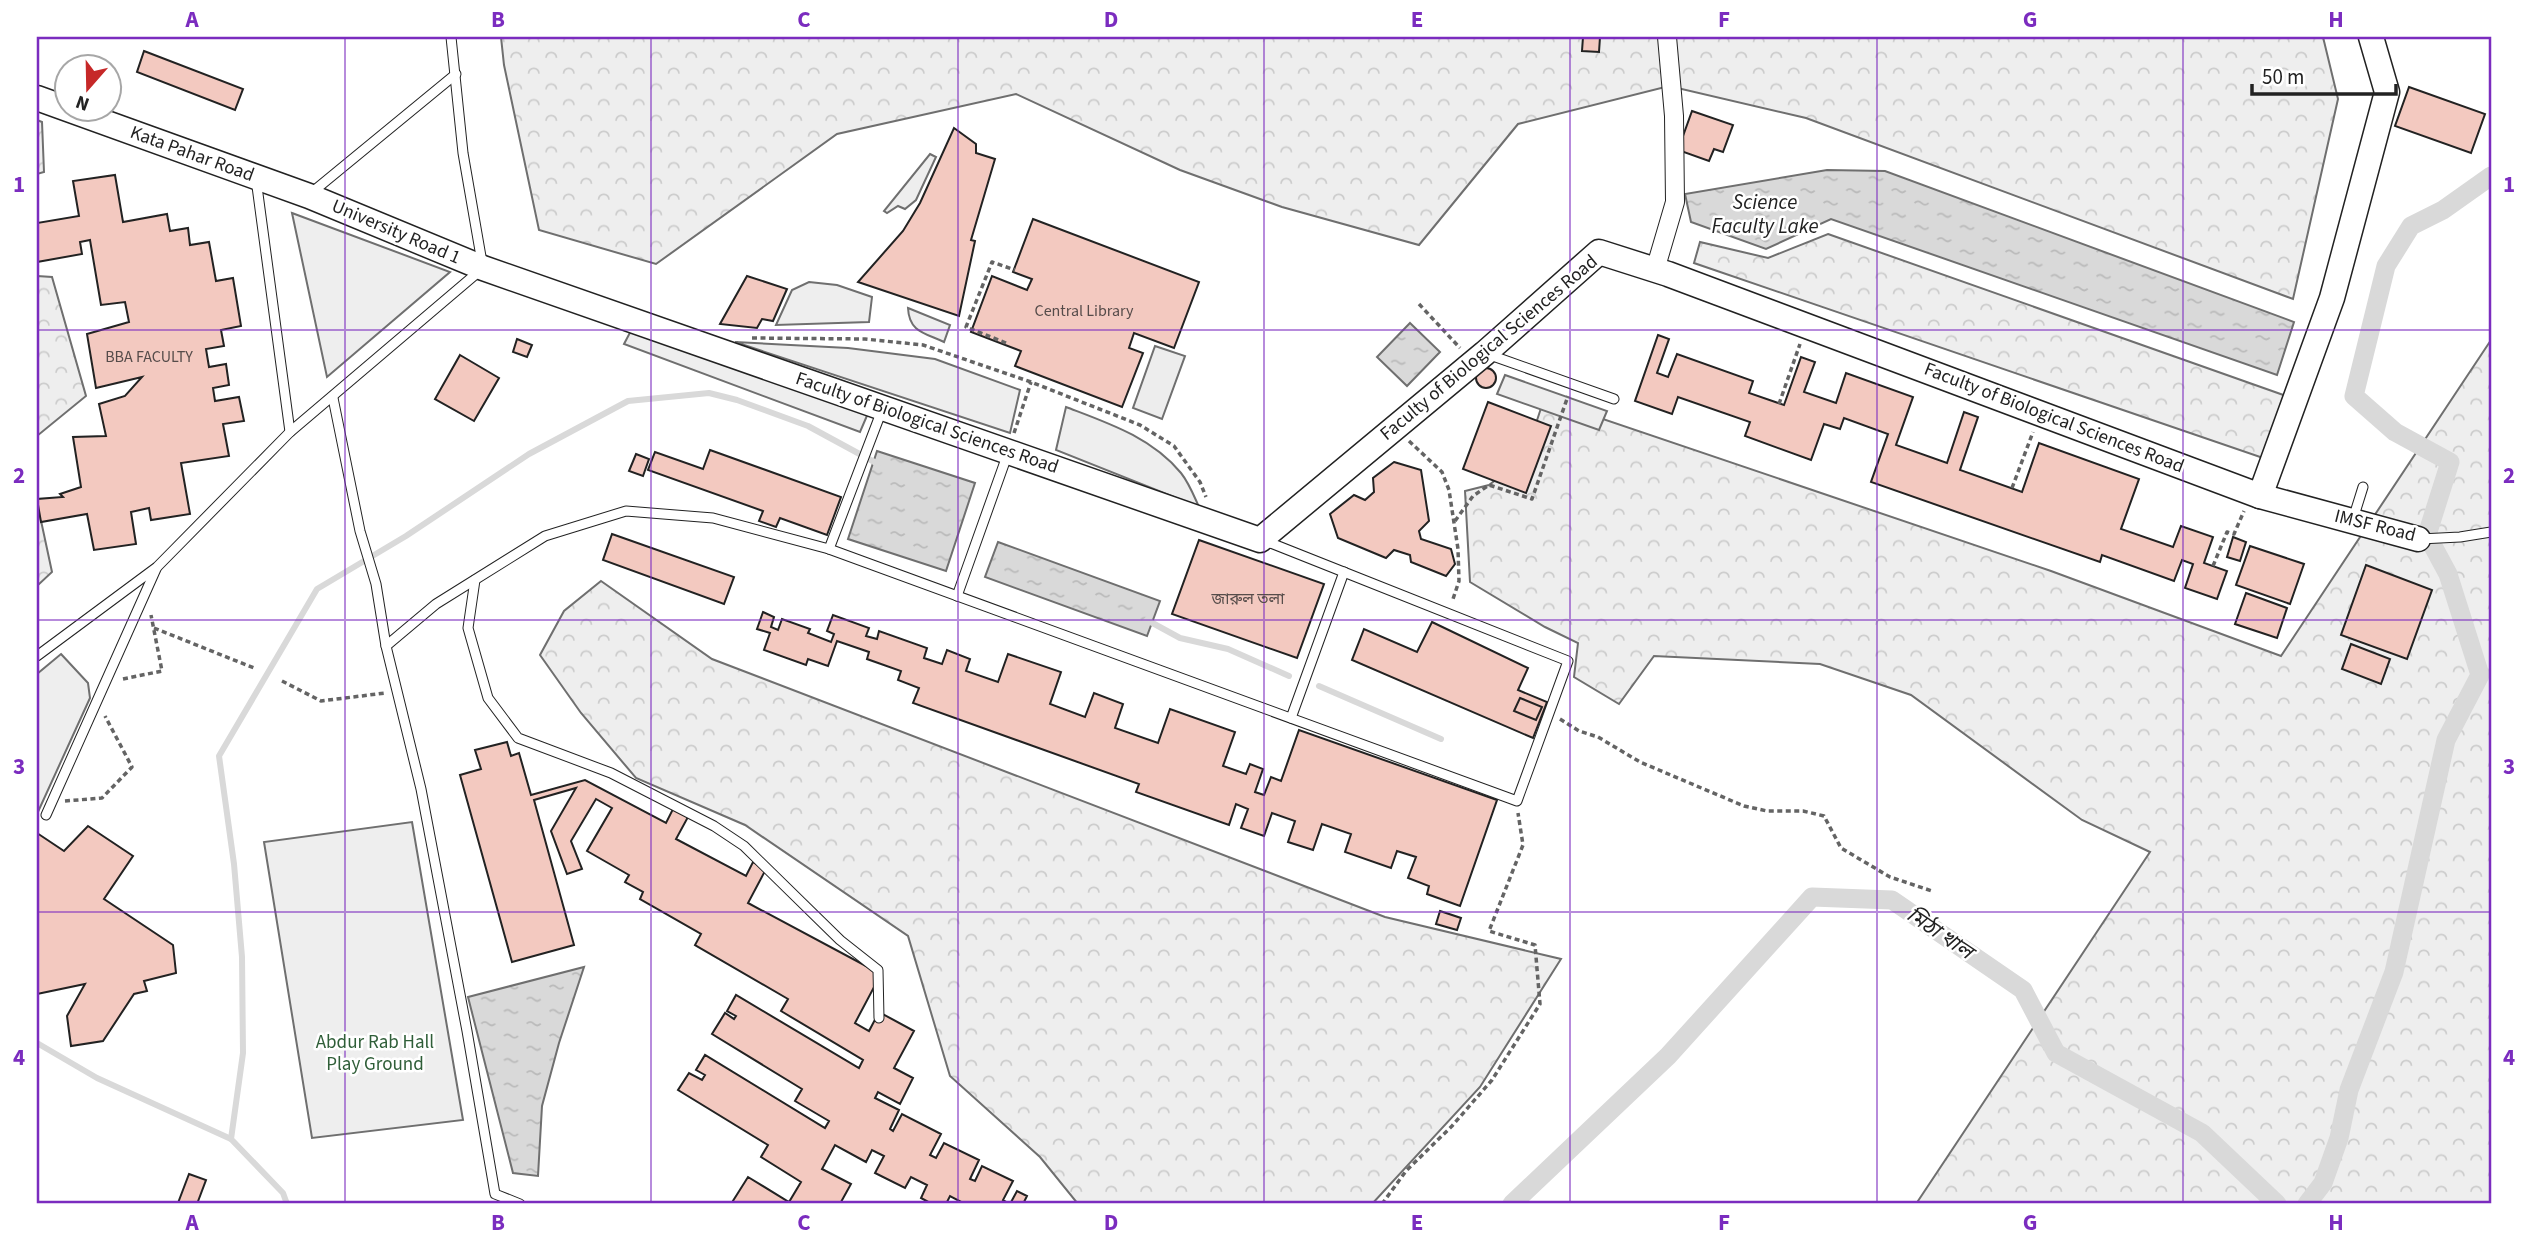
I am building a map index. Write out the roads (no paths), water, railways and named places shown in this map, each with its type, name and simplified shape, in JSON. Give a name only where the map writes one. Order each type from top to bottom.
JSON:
[{"type":"street","points":[[1656,270],[1675,202],[1674,116],[1667,37]]},
{"type":"street","points":[[2256,494],[2332,298],[2387,92],[2371,37]]},
{"type":"street","name":"Kata Pahar Road","points":[[41,100],[309,195]]},
{"type":"street","name":"University Road 1","points":[[309,195],[483,268]]},
{"type":"street","name":"Faculty of Biological Sciences Road","points":[[483,268],[1260,540],[1479,358],[1599,252],[1656,270],[2256,494]]},
{"type":"street","name":"IMSF Road","points":[[2256,494],[2418,539]]},
{"type":"lane","points":[[37,656],[157,567],[290,432],[483,268],[463,153],[452,37]]},
{"type":"lane","points":[[309,195],[456,74]]},
{"type":"lane","points":[[256,177],[290,432]]},
{"type":"lane","points":[[1479,358],[1614,398]]},
{"type":"lane","points":[[333,398],[360,531],[376,584],[386,646],[431,843],[467,1031],[495,1199],[520,1204]]},
{"type":"lane","points":[[829,550],[883,408]]},
{"type":"lane","points":[[957,596],[1008,452]]},
{"type":"lane","points":[[2352,521],[2363,487]]},
{"type":"lane","points":[[386,646],[436,604],[545,536],[626,511],[713,518],[829,550],[1517,801],[1568,661],[1260,540]]},
{"type":"lane","name":"IMSF Road","points":[[2418,539],[2491,533]]},
{"type":"lane","points":[[47,815],[157,567]]},
{"type":"lane","points":[[1290,718],[1343,572]]},
{"type":"lane","points":[[475,580],[468,628],[471,640],[488,698],[518,738],[611,773],[714,827],[744,846],[830,931],[878,970],[879,1018]]},
{"type":"water","name":"Science Faculty Lake","points":[[1827,170],[1885,171],[2294,322],[2277,375],[1831,219],[1766,249],[1691,222],[1685,194]]},
{"type":"water","points":[[1410,323],[1440,352],[1407,386],[1377,357]]},
{"type":"water","points":[[877,451],[975,483],[946,571],[848,539]]},
{"type":"water","points":[[998,542],[1160,601],[1147,636],[985,577]]},
{"type":"water","points":[[584,967],[542,1106],[538,1176],[513,1173],[468,997]]},
{"type":"waterway","points":[[2307,1204],[2323,1183],[2339,1138],[2349,1090],[2394,972],[2446,740],[2480,675],[2448,574],[2427,535],[2450,462],[2395,432],[2354,396],[2386,266],[2411,226],[2443,210],[2491,176]]},
{"type":"waterway","points":[[287,1204],[283,1193],[231,1139],[243,1053],[242,957],[234,864],[219,756],[317,589],[406,536],[529,454],[628,401],[709,393],[737,400],[808,426],[878,464]]},
{"type":"waterway","points":[[1147,620],[1180,638],[1228,649],[1289,676]]},
{"type":"waterway","points":[[1319,686],[1441,739]]},
{"type":"waterway","name":"মিঠা খাল","points":[[1512,1204],[1668,1056],[1812,897],[1892,900],[2023,990],[2056,1053],[2202,1133],[2277,1204]]},
{"type":"waterway","points":[[37,1043],[97,1078],[231,1139]]},
{"type":"park label","name":"Abdur Rab Hall Play Ground","points":[[375,1053]]}]
